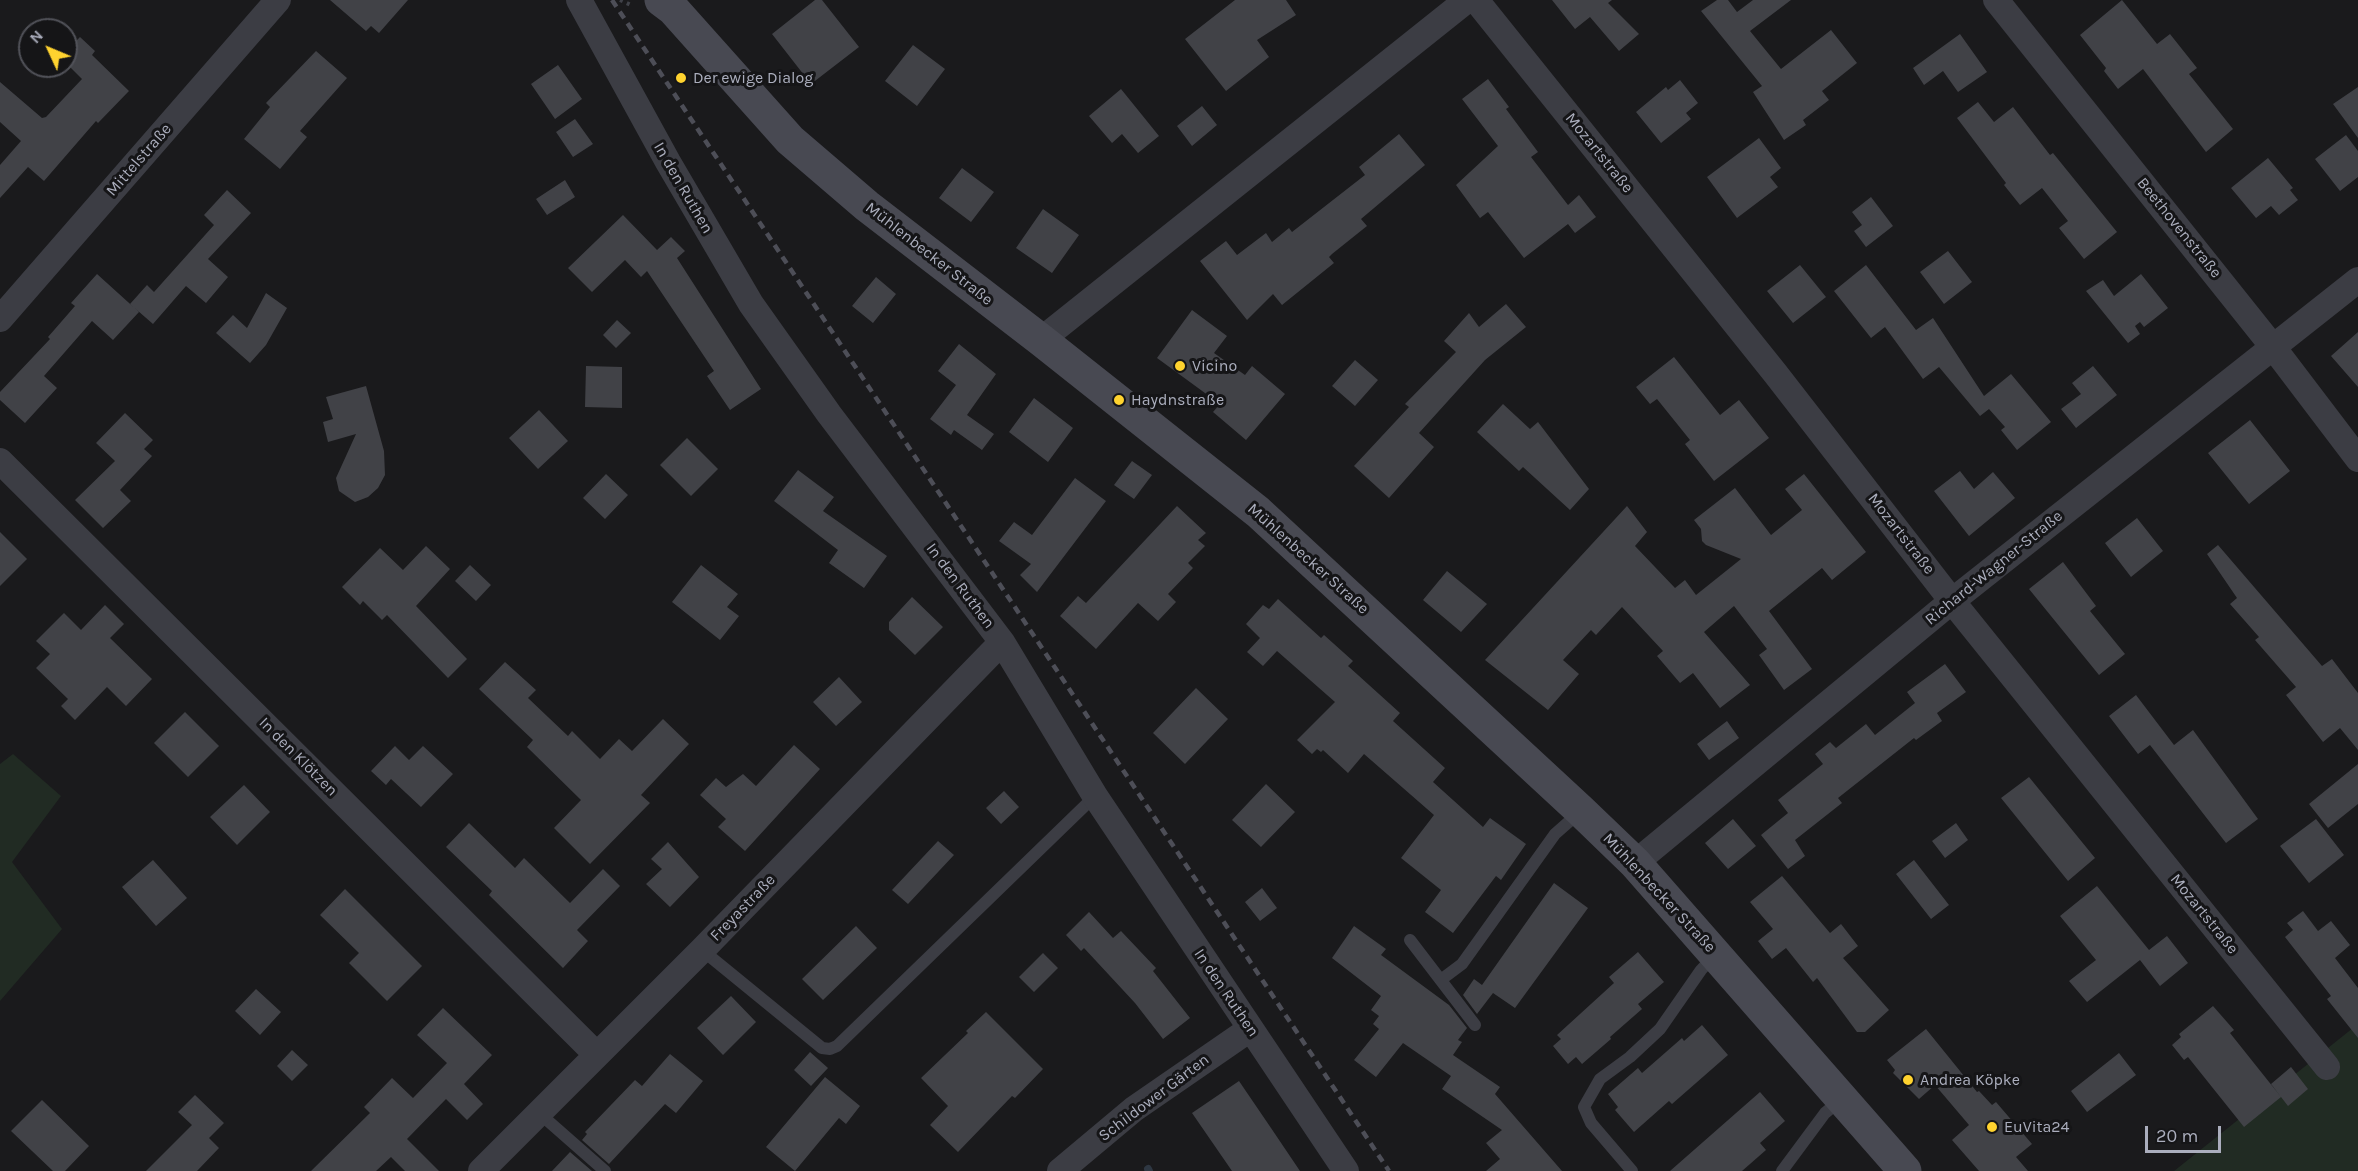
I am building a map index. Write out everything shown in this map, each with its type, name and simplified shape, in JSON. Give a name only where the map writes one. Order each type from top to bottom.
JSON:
[{"type":"main road","name":"Mühlenbecker Straße","points":[[661,0],[673,9],[790,140],[867,206],[1258,512],[1581,811],[1635,863],[1905,1171]]},
{"type":"street","name":"Mittelstraße","points":[[0,319],[278,0]]},
{"type":"street","name":"In den Ruthen","points":[[579,0],[668,162],[751,303],[829,414],[1002,642],[1095,796],[1346,1171]]},
{"type":"street","points":[[1041,340],[1467,0]]},
{"type":"street","name":"Mozartstraße","points":[[1476,0],[1775,373],[1952,601],[2327,1067]]},
{"type":"street","name":"Beethovenstraße","points":[[1996,0],[2273,347],[2358,459]]},
{"type":"street","name":"Richard-Wagner-Straße","points":[[1635,863],[1952,601],[2358,280]]},
{"type":"street","name":"In den Klötzen","points":[[0,460],[596,1054]]},
{"type":"street","name":"Freyastraße","points":[[481,1171],[702,950],[1002,642]]},
{"type":"street","name":"Schildower Gärten","points":[[1060,1171],[1134,1109],[1250,1029]]},
{"type":"lane","points":[[702,950],[822,1048],[830,1049],[837,1046],[1095,796]]},
{"type":"lane","points":[[1442,979],[1462,964],[1556,834],[1581,811]]},
{"type":"lane","points":[[1410,940],[1442,979],[1475,1026]]},
{"type":"lane","points":[[1632,1171],[1590,1123],[1584,1107],[1600,1079],[1630,1057],[1660,1029],[1701,970],[1716,955]]},
{"type":"lane","points":[[1782,1171],[1825,1113],[1843,1099]]},
{"type":"lane","points":[[539,1113],[605,1171]]},
{"type":"shaded area","points":[[13,754],[61,796],[12,862],[62,929],[0,1001],[0,764]]},
{"type":"shaded area","points":[[2358,1024],[2358,1171],[2174,1171]]},
{"type":"building","points":[[330,0],[408,0],[379,33],[371,26],[366,31]]},
{"type":"building","points":[[815,0],[822,0],[859,47],[811,84],[772,34]]},
{"type":"building","points":[[1235,0],[1286,0],[1296,15],[1257,40],[1269,57],[1226,91],[1185,39]]},
{"type":"building","points":[[1552,0],[1612,0],[1608,3],[1639,34],[1619,51],[1590,17],[1575,29]]},
{"type":"building","points":[[1717,0],[1728,0],[1737,12],[1753,0],[1791,0],[1750,31],[1781,69],[1831,30],[1857,63],[1822,91],[1829,100],[1803,120],[1806,125],[1784,140],[1753,92],[1762,86],[1701,11]]},
{"type":"building","points":[[2122,0],[2157,44],[2170,34],[2197,68],[2189,74],[2233,129],[2206,152],[2143,69],[2118,89],[2104,71],[2106,68],[2080,35]]},
{"type":"building","points":[[1960,34],[1987,72],[1958,92],[1943,71],[1924,85],[1913,68]]},
{"type":"building","points":[[80,37],[95,51],[92,55],[129,91],[98,123],[96,121],[44,181],[28,167],[0,198],[0,165],[21,141],[0,122],[0,82],[42,118],[46,117],[82,79],[78,75],[78,39]]},
{"type":"building","points":[[913,45],[945,69],[917,106],[885,81]]},
{"type":"building","points":[[316,51],[347,78],[300,131],[307,137],[280,169],[244,139],[270,107],[266,103]]},
{"type":"building","points":[[558,65],[582,99],[555,119],[531,84]]},
{"type":"building","points":[[1488,79],[1509,107],[1506,109],[1538,152],[1531,157],[1568,205],[1579,195],[1596,217],[1575,233],[1568,224],[1524,258],[1488,212],[1480,218],[1456,185],[1498,146],[1462,99]]},
{"type":"building","points":[[1680,80],[1698,103],[1686,113],[1691,119],[1661,143],[1636,112],[1666,87],[1668,90]]},
{"type":"building","points":[[2358,87],[2358,138],[2333,104]]},
{"type":"building","points":[[1121,89],[1159,136],[1138,153],[1122,134],[1112,143],[1089,116]]},
{"type":"building","points":[[1978,102],[1994,122],[2013,107],[2050,155],[2053,153],[2117,232],[2084,259],[2059,228],[2068,221],[2042,188],[2020,205],[1957,118]]},
{"type":"building","points":[[1202,106],[1217,125],[1192,146],[1177,126]]},
{"type":"building","points":[[575,119],[593,144],[573,157],[556,132]]},
{"type":"building","points":[[1399,134],[1425,165],[1361,219],[1367,226],[1329,257],[1334,263],[1282,305],[1273,294],[1247,320],[1200,261],[1226,241],[1237,255],[1266,233],[1272,242],[1289,228],[1292,232],[1365,175],[1359,167]]},
{"type":"building","points":[[2346,135],[2358,151],[2358,177],[2340,191],[2315,159]]},
{"type":"building","points":[[1759,138],[1781,168],[1770,177],[1778,187],[1737,218],[1707,177]]},
{"type":"building","points":[[2268,158],[2293,188],[2290,190],[2298,200],[2279,215],[2271,206],[2256,218],[2231,188]]},
{"type":"building","points":[[962,168],[994,192],[971,222],[939,198]]},
{"type":"building","points":[[565,180],[575,197],[547,215],[536,199]]},
{"type":"building","points":[[227,190],[251,213],[208,259],[228,277],[206,303],[186,286],[153,324],[130,304],[147,285],[154,292],[214,225],[204,215]]},
{"type":"building","points":[[1871,197],[1893,226],[1866,247],[1854,231],[1862,225],[1852,212]]},
{"type":"building","points":[[1043,209],[1079,235],[1052,273],[1016,248]]},
{"type":"building","points":[[623,215],[657,250],[671,237],[685,251],[677,258],[761,389],[730,410],[707,376],[714,371],[647,271],[641,277],[625,260],[592,292],[568,268]]},
{"type":"building","points":[[1948,251],[1972,282],[1944,304],[1920,272]]},
{"type":"building","points":[[1800,265],[1826,297],[1793,323],[1767,291]]},
{"type":"building","points":[[1866,265],[1916,330],[1933,318],[1984,396],[2011,374],[2051,422],[2017,450],[2001,430],[2005,427],[1989,409],[1980,416],[1939,367],[1923,379],[1885,327],[1871,338],[1834,291]]},
{"type":"building","points":[[97,274],[139,312],[113,340],[92,321],[44,376],[57,388],[25,423],[0,400],[0,392],[50,339],[48,337],[75,306],[71,303]]},
{"type":"building","points":[[2141,274],[2168,308],[2144,327],[2140,322],[2135,326],[2140,334],[2128,343],[2086,291],[2103,280],[2114,296]]},
{"type":"building","points":[[876,277],[896,294],[873,323],[852,306]]},
{"type":"building","points":[[266,293],[287,308],[266,345],[250,363],[216,333],[233,315],[247,328]]},
{"type":"building","points":[[1506,304],[1526,327],[1485,360],[1419,433],[1434,447],[1389,498],[1354,466],[1409,407],[1405,404],[1456,352],[1444,341],[1469,313],[1479,327]]},
{"type":"building","points":[[1192,310],[1227,336],[1214,353],[1245,375],[1252,366],[1285,394],[1246,440],[1213,412],[1220,404],[1157,358]]},
{"type":"building","points":[[617,320],[631,333],[616,348],[603,335]]},
{"type":"building","points":[[2358,332],[2358,387],[2331,356]]},
{"type":"building","points":[[959,344],[996,374],[967,415],[994,434],[982,450],[954,430],[951,435],[930,419],[956,385],[938,371]]},
{"type":"building","points":[[1674,357],[1720,415],[1739,400],[1769,438],[1714,481],[1685,444],[1690,440],[1657,399],[1650,404],[1636,387]]},
{"type":"building","points":[[1355,360],[1378,380],[1355,406],[1332,386]]},
{"type":"building","points":[[586,366],[622,367],[622,408],[585,407]]},
{"type":"building","points":[[2093,366],[2117,395],[2076,428],[2061,409],[2081,394],[2072,383]]},
{"type":"building","points":[[366,386],[384,451],[385,475],[378,488],[368,497],[355,502],[339,491],[336,478],[356,434],[328,442],[323,422],[333,419],[326,397]]},
{"type":"building","points":[[1034,398],[1073,428],[1048,462],[1009,432]]},
{"type":"building","points":[[1503,404],[1530,429],[1538,422],[1589,489],[1570,510],[1523,467],[1519,471],[1477,432]]},
{"type":"building","points":[[539,410],[568,441],[538,469],[509,438]]},
{"type":"building","points":[[125,413],[153,440],[144,449],[152,456],[120,490],[131,501],[103,528],[75,500],[115,461],[96,443]]},
{"type":"building","points":[[2250,420],[2290,471],[2249,504],[2208,453]]},
{"type":"building","points":[[687,438],[718,469],[691,496],[660,465]]},
{"type":"building","points":[[1132,461],[1152,475],[1134,499],[1114,485]]},
{"type":"building","points":[[798,470],[834,497],[823,511],[887,556],[864,588],[829,563],[838,550],[774,501]]},
{"type":"building","points":[[1960,471],[1974,489],[1993,472],[2015,498],[1969,536],[1934,491]]},
{"type":"building","points":[[606,474],[628,495],[605,519],[583,498]]},
{"type":"building","points":[[1804,474],[1866,552],[1832,580],[1822,568],[1769,611],[1812,669],[1784,690],[1759,655],[1767,649],[1734,606],[1704,632],[1750,685],[1720,708],[1693,673],[1680,683],[1657,656],[1663,651],[1622,607],[1596,635],[1591,630],[1563,660],[1579,674],[1548,710],[1485,660],[1627,506],[1647,532],[1635,546],[1675,588],[1685,580],[1696,595],[1741,559],[1706,545],[1702,541],[1701,529],[1694,520],[1735,488],[1771,535],[1802,510],[1785,489]]},
{"type":"building","points":[[1075,478],[1106,501],[1037,592],[1020,575],[1031,564],[999,541],[1014,522],[1032,535]]},
{"type":"building","points":[[1177,506],[1206,533],[1198,540],[1205,546],[1188,563],[1193,568],[1168,594],[1176,602],[1158,621],[1138,603],[1096,649],[1060,616],[1078,596],[1086,603]]},
{"type":"building","points":[[2137,518],[2163,551],[2131,577],[2105,543]]},
{"type":"building","points":[[0,532],[27,559],[0,586]]},
{"type":"building","points":[[2218,545],[2322,666],[2332,659],[2358,693],[2358,750],[2340,728],[2323,742],[2286,695],[2296,687],[2255,640],[2259,637],[2230,604],[2237,598],[2207,554]]},
{"type":"building","points":[[426,546],[450,569],[416,606],[467,659],[448,678],[387,615],[382,620],[363,601],[360,605],[342,587],[380,548],[403,570]]},
{"type":"building","points":[[2063,562],[2096,606],[2090,611],[2125,654],[2099,675],[2029,589]]},
{"type":"building","points":[[470,565],[491,585],[476,601],[455,581]]},
{"type":"building","points":[[701,565],[738,594],[727,607],[739,616],[720,640],[672,602]]},
{"type":"building","points":[[1447,571],[1487,604],[1461,632],[1423,600]]},
{"type":"building","points":[[912,597],[943,627],[915,655],[889,630],[889,622]]},
{"type":"building","points":[[1278,599],[1321,638],[1324,635],[1353,661],[1348,666],[1400,713],[1393,721],[1445,768],[1433,782],[1483,827],[1490,818],[1526,844],[1501,880],[1496,876],[1453,933],[1425,912],[1441,890],[1401,858],[1434,815],[1364,754],[1348,773],[1323,750],[1321,752],[1317,749],[1312,754],[1297,740],[1335,702],[1277,651],[1263,666],[1247,652],[1260,638],[1246,624],[1263,605],[1269,609]]},
{"type":"building","points":[[105,605],[124,624],[110,638],[152,679],[126,706],[107,687],[75,720],[61,706],[68,699],[36,668],[50,654],[36,641],[64,613],[81,630]]},
{"type":"building","points":[[505,662],[536,690],[528,698],[568,736],[572,731],[600,759],[619,739],[632,751],[663,719],[689,744],[641,795],[650,803],[590,864],[554,828],[581,800],[527,747],[533,740],[479,689]]},
{"type":"building","points":[[1945,664],[1966,692],[1937,713],[1942,721],[1916,740],[1914,738],[1838,798],[1842,803],[1795,840],[1805,856],[1788,869],[1761,835],[1788,813],[1778,800],[1823,764],[1815,754],[1830,742],[1836,748],[1866,724],[1875,735],[1915,703],[1907,692]]},
{"type":"building","points":[[839,677],[862,702],[836,726],[813,702]]},
{"type":"building","points":[[1196,688],[1228,719],[1185,764],[1153,733]]},
{"type":"building","points":[[2136,695],[2174,745],[2193,730],[2258,819],[2226,843],[2150,745],[2138,754],[2109,716]]},
{"type":"building","points":[[185,712],[219,746],[188,777],[154,743]]},
{"type":"building","points":[[1727,721],[1739,738],[1709,760],[1697,744]]},
{"type":"building","points":[[794,745],[820,769],[745,851],[718,827],[726,819],[700,795],[716,778],[726,787],[743,774],[756,786]]},
{"type":"building","points":[[395,746],[409,760],[423,746],[453,774],[421,807],[391,779],[386,785],[371,771]]},
{"type":"building","points":[[2358,764],[2358,804],[2328,828],[2309,804]]},
{"type":"building","points":[[2029,777],[2095,858],[2068,881],[2001,798]]},
{"type":"building","points":[[1266,784],[1295,812],[1261,847],[1232,820]]},
{"type":"building","points":[[244,785],[270,812],[237,845],[210,817]]},
{"type":"building","points":[[1004,791],[1019,807],[1001,824],[986,808]]},
{"type":"building","points":[[1733,819],[1756,846],[1728,869],[1705,843]]},
{"type":"building","points":[[2316,819],[2344,855],[2309,883],[2280,846]]},
{"type":"building","points":[[469,823],[515,868],[524,858],[570,903],[603,869],[620,886],[577,930],[588,941],[563,968],[489,895],[492,891],[446,847]]},
{"type":"building","points":[[1956,823],[1968,840],[1945,858],[1932,841]]},
{"type":"building","points":[[938,841],[954,855],[908,904],[892,890]]},
{"type":"building","points":[[668,842],[699,877],[670,907],[646,884],[662,869],[651,859]]},
{"type":"building","points":[[153,860],[187,898],[156,926],[122,887]]},
{"type":"building","points":[[1914,860],[1949,905],[1931,919],[1896,874]]},
{"type":"building","points":[[1782,876],[1830,933],[1841,924],[1858,946],[1843,958],[1889,1010],[1865,1032],[1857,1032],[1817,978],[1813,982],[1786,948],[1772,959],[1758,941],[1773,929],[1750,902]]},
{"type":"building","points":[[1554,883],[1588,908],[1515,1008],[1493,993],[1477,1014],[1463,995],[1474,979],[1482,985]]},
{"type":"building","points":[[2097,886],[2149,950],[2167,936],[2188,963],[2160,986],[2140,960],[2087,1002],[2069,981],[2096,960],[2060,916]]},
{"type":"building","points":[[1262,888],[1277,908],[1260,921],[1245,902]]},
{"type":"building","points":[[345,889],[422,966],[387,1001],[349,963],[359,953],[320,915]]},
{"type":"building","points":[[2303,911],[2318,931],[2331,921],[2350,945],[2335,958],[2358,988],[2358,1038],[2327,999],[2331,996],[2285,937],[2293,930],[2287,923]]},
{"type":"building","points":[[1089,912],[1113,938],[1121,931],[1156,968],[1153,971],[1190,1018],[1163,1039],[1135,1003],[1084,948],[1081,951],[1066,935]]},
{"type":"building","points":[[856,926],[877,948],[823,1000],[802,979]]},
{"type":"building","points":[[1354,926],[1386,949],[1381,955],[1449,1005],[1467,1028],[1458,1040],[1462,1042],[1453,1055],[1500,1087],[1495,1094],[1562,1171],[1486,1171],[1500,1159],[1486,1143],[1502,1130],[1442,1089],[1451,1076],[1403,1043],[1376,1077],[1354,1060],[1379,1029],[1373,1024],[1379,1016],[1371,1010],[1381,996],[1332,958]]},
{"type":"building","points":[[1638,952],[1664,982],[1638,1004],[1642,1009],[1582,1064],[1576,1057],[1568,1064],[1553,1046],[1561,1039],[1557,1035],[1614,983],[1609,977]]},
{"type":"building","points":[[1043,953],[1058,968],[1034,992],[1019,977]]},
{"type":"building","points":[[256,989],[281,1012],[260,1035],[235,1011]]},
{"type":"building","points":[[731,996],[756,1022],[723,1055],[697,1028]]},
{"type":"building","points":[[2213,1006],[2234,1030],[2230,1033],[2281,1097],[2244,1127],[2188,1057],[2184,1060],[2172,1045],[2181,1037],[2179,1034]]},
{"type":"building","points":[[443,1008],[492,1055],[464,1084],[483,1104],[467,1120],[446,1099],[407,1139],[439,1171],[405,1171],[391,1157],[376,1171],[311,1171],[370,1113],[364,1107],[392,1078],[413,1098],[447,1063],[417,1035]]},
{"type":"building","points":[[986,1012],[1043,1069],[1015,1098],[1012,1096],[958,1152],[930,1125],[948,1106],[921,1078],[968,1033],[966,1031]]},
{"type":"building","points":[[1702,1025],[1728,1055],[1672,1104],[1669,1101],[1634,1132],[1615,1110],[1618,1107],[1608,1094],[1638,1068],[1642,1073],[1682,1038],[1684,1041]]},
{"type":"building","points":[[1926,1029],[1977,1092],[1979,1091],[1992,1105],[1996,1102],[2032,1144],[2016,1157],[2028,1171],[1979,1171],[1952,1140],[1969,1125],[1935,1085],[1919,1099],[1893,1073],[1895,1070],[1887,1060]]},
{"type":"building","points":[[292,1050],[308,1065],[292,1081],[277,1066]]},
{"type":"building","points":[[810,1052],[828,1068],[811,1086],[794,1070]]},
{"type":"building","points":[[2119,1053],[2136,1075],[2087,1112],[2071,1091]]},
{"type":"building","points":[[670,1054],[703,1081],[676,1113],[665,1104],[609,1164],[582,1140],[587,1134],[585,1132],[635,1080],[642,1086]]},
{"type":"building","points":[[2291,1067],[2308,1089],[2288,1106],[2271,1084]]},
{"type":"building","points":[[825,1077],[860,1106],[846,1124],[839,1118],[795,1171],[766,1147]]},
{"type":"building","points":[[1239,1081],[1300,1171],[1232,1171],[1192,1113]]},
{"type":"building","points":[[1760,1092],[1785,1121],[1760,1143],[1766,1150],[1742,1171],[1670,1171]]},
{"type":"building","points":[[195,1095],[224,1123],[209,1138],[219,1148],[197,1171],[146,1171],[192,1125],[178,1112]]},
{"type":"building","points":[[42,1100],[89,1146],[65,1171],[53,1171],[11,1131]]},
{"type":"building","points":[[570,1152],[592,1171],[552,1171]]},
{"type":"railway","points":[[612,0],[1389,1171]]},
{"type":"place","name":"Der ewige Dialog","points":[[681,78]]},
{"type":"place","name":"Vicino","points":[[1180,366]]},
{"type":"place","name":"Haydnstraße","points":[[1119,400]]},
{"type":"place","name":"Andrea Köpke","points":[[1908,1080]]},
{"type":"place","name":"EuVita24","points":[[1992,1127]]}]
